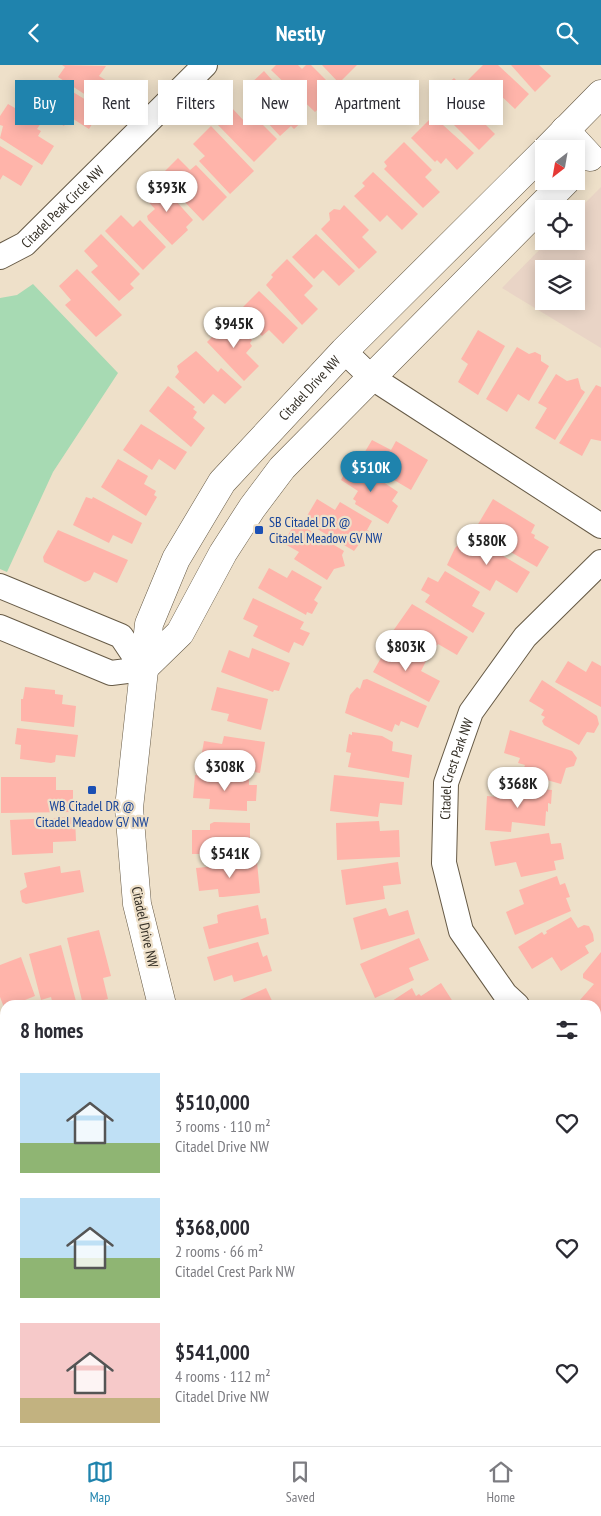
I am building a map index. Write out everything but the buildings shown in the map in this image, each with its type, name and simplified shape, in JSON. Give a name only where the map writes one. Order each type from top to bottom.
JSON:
[{"type":"street","name":"Citadel Peak Circle NW","points":[[0,257],[25,244],[205,65]]},
{"type":"street","points":[[556,140],[601,94]]},
{"type":"street","name":"Citadel Drive NW","points":[[161,1000],[137,904],[129,808],[149,624],[173,568],[222,483],[344,351],[535,161]]},
{"type":"street","points":[[0,627],[111,673],[143,669],[180,633],[223,553],[252,508],[282,468],[557,190]]},
{"type":"street","points":[[344,351],[371,377],[601,526]]},
{"type":"street","name":"Citadel Crest Park NW","points":[[512,1000],[505,994],[461,931],[444,863],[446,783],[471,712],[525,637],[601,562]]},
{"type":"street","points":[[0,586],[121,636],[143,669]]},
{"type":"shaded area","points":[[601,187],[601,348],[538,310],[585,310],[585,260],[535,260],[535,308],[502,288],[539,250],[585,250],[585,203]]},
{"type":"green space","points":[[33,284],[118,373],[53,472],[7,572],[0,569],[0,298],[17,295]]},
{"type":"place","name":"SB Citadel DR @ Citadel Meadow GV NW","points":[[259,530]]},
{"type":"place","name":"WB Citadel DR @ Citadel Meadow GV NW","points":[[92,790]]}]
